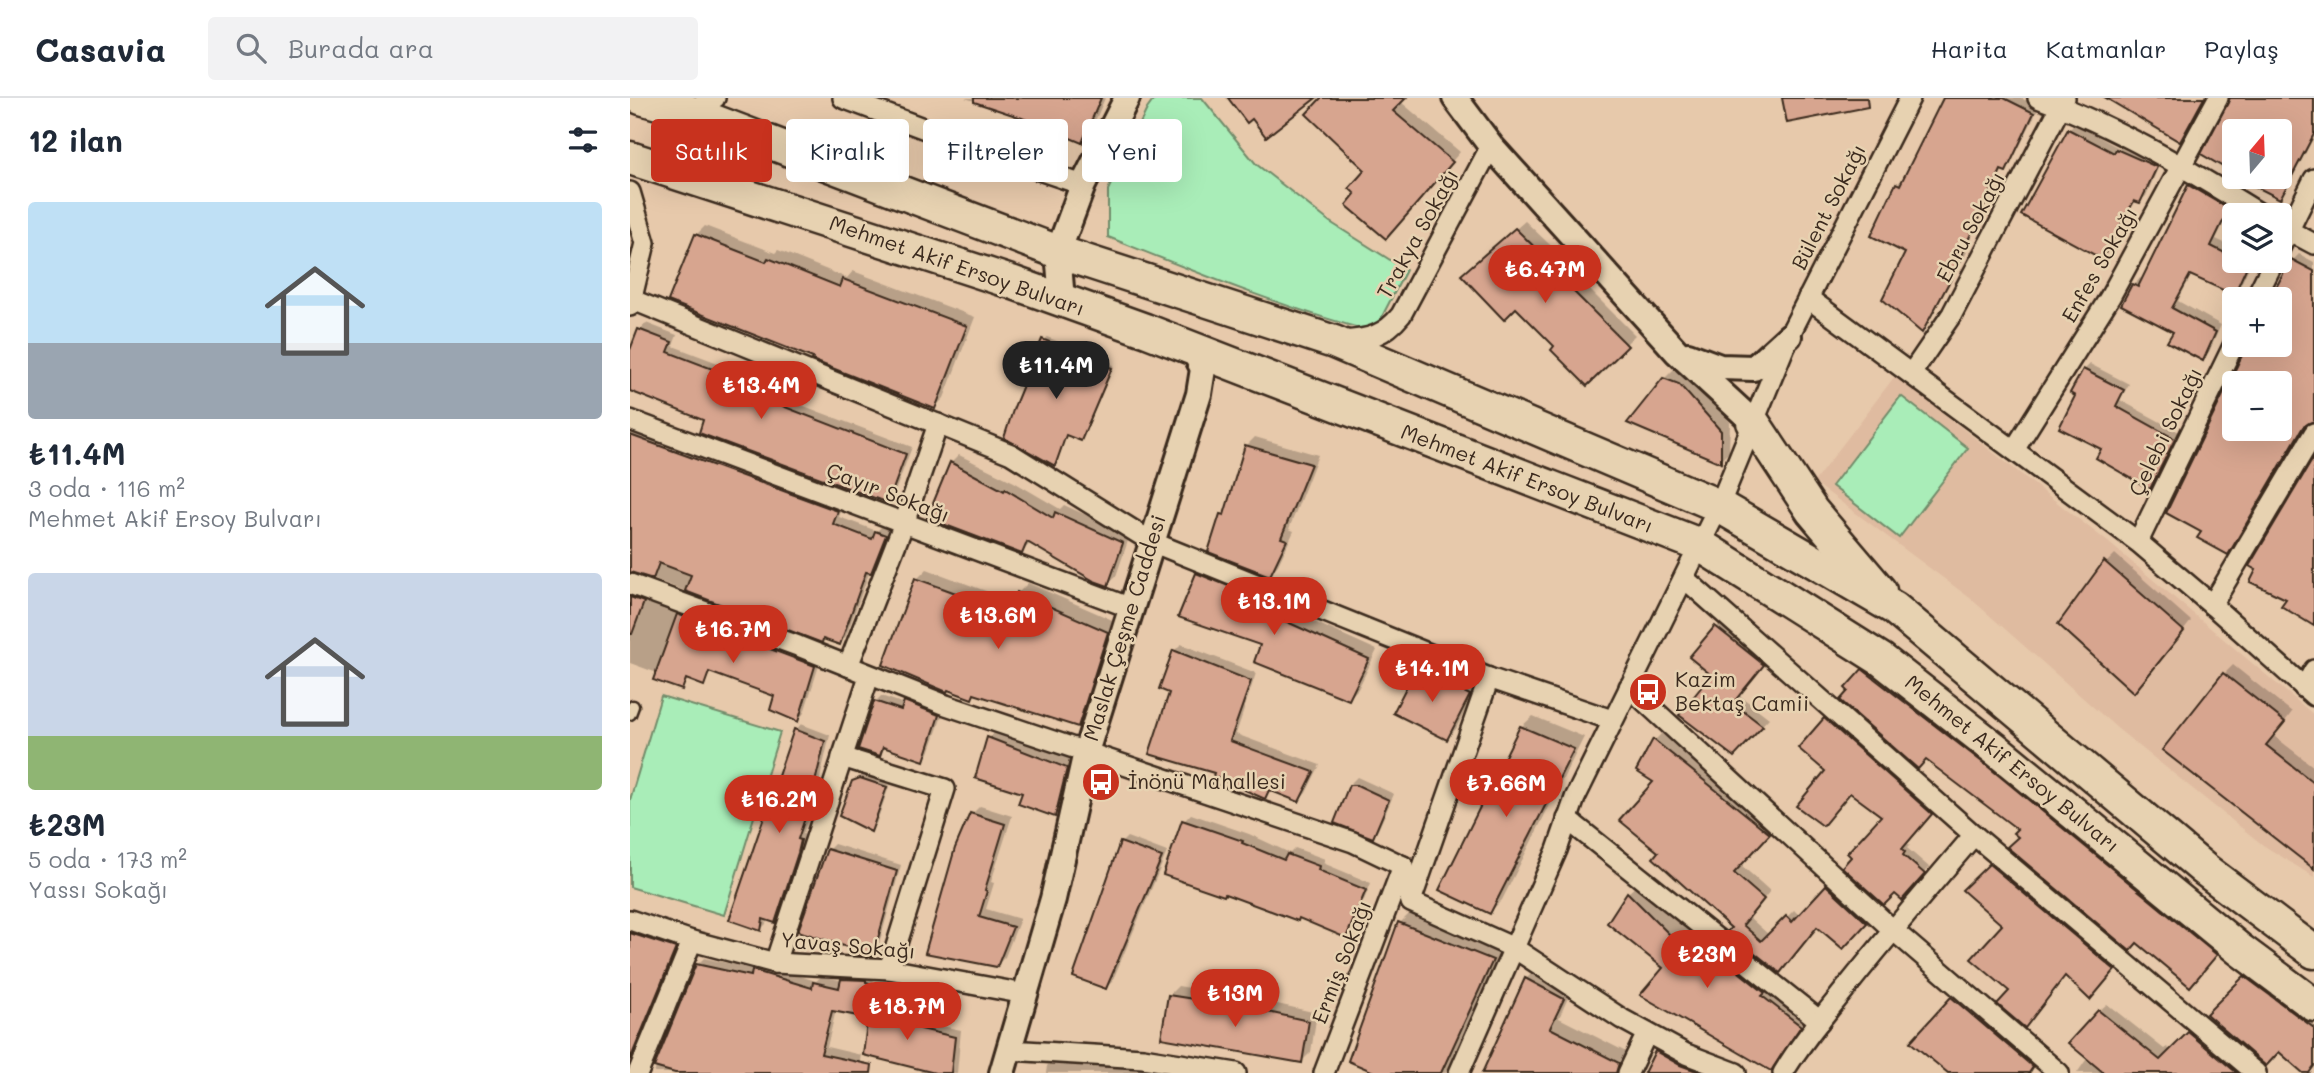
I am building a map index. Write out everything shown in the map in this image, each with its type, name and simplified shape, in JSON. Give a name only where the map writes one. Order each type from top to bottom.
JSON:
[{"type":"main road","name":"Mehmet Akif Ersoy Bulvarı","points":[[641,98],[690,103],[1058,252],[1334,342],[1719,506],[1894,608],[2204,869],[2314,953]]},
{"type":"main road","name":"Mehmet Akif Ersoy Bulvarı","points":[[630,158],[1062,300],[1193,348],[1700,545],[1882,660],[1998,751],[2239,949],[2314,1005]]},
{"type":"main road","points":[[630,181],[655,188],[751,198]]},
{"type":"main road","points":[[1753,422],[1812,511],[1894,608]]},
{"type":"street","points":[[843,98],[1083,185]]},
{"type":"street","points":[[1062,300],[1058,252],[1083,185],[1127,98]]},
{"type":"street","points":[[1455,98],[1492,146],[1677,352],[1753,422]]},
{"type":"street","name":"Bülent Sokağı","points":[[1460,1073],[1557,850],[1575,798],[1719,506],[1789,336],[1910,98]]},
{"type":"street","points":[[2038,98],[2063,102],[2182,165],[2243,203]]},
{"type":"street","name":"Enfes Sokağı","points":[[2014,450],[2110,297],[2218,98]]},
{"type":"street","name":"Ebru Sokağı","points":[[1911,374],[1952,314],[2063,102]]},
{"type":"street","name":"Trakya Sokağı","points":[[1334,342],[1374,337],[1393,324],[1401,314],[1492,146]]},
{"type":"street","points":[[2292,219],[2314,179]]},
{"type":"street","points":[[630,192],[645,243],[631,303],[1011,454],[1152,542],[1489,678],[1612,720]]},
{"type":"street","points":[[2292,238],[2314,244]]},
{"type":"street","points":[[1808,298],[2138,542],[2309,692],[2314,670]]},
{"type":"street","points":[[1677,352],[1720,367],[1754,368],[1789,336]]},
{"type":"street","name":"Maslak Çeşme Caddesi","points":[[1005,1061],[1053,899],[1086,752],[1204,375],[1200,359],[1193,348]]},
{"type":"street","name":"Çelebi Sokağı","points":[[2138,542],[2228,357]]},
{"type":"street","name":"Çayır Sokağı","points":[[630,420],[1131,608]]},
{"type":"street","points":[[848,666],[904,523],[938,424]]},
{"type":"street","points":[[2212,605],[2314,433]]},
{"type":"street","points":[[1684,578],[1974,835],[2256,1073]]},
{"type":"street","points":[[630,584],[946,705],[1353,842],[1403,866],[1411,902]]},
{"type":"street","points":[[775,963],[869,676]]},
{"type":"street","points":[[1411,902],[1489,678]]},
{"type":"street","points":[[1629,687],[1893,930],[2059,1073]]},
{"type":"street","points":[[842,757],[945,789],[889,969]]},
{"type":"street","points":[[1567,819],[1820,1021]]},
{"type":"street","points":[[1783,1073],[1796,1051],[1893,930],[1974,835]]},
{"type":"street","name":"Ermiş Sokağı","points":[[1324,1073],[1403,866]]},
{"type":"street","points":[[1411,902],[1514,948],[1647,1033],[1686,1054],[1737,1073]]},
{"type":"street","name":"Yavaş Sokağı","points":[[630,920],[692,941],[775,963],[889,969],[1025,994]]},
{"type":"street","points":[[630,1071],[637,1073],[692,941]]},
{"type":"street","points":[[1628,1073],[1647,1033]]},
{"type":"street","points":[[1005,1061],[1143,1058],[1236,1073]]},
{"type":"shaded area","points":[[1895,376],[2108,542],[2314,715],[2314,877],[2263,845],[2118,729],[1970,598],[1814,482]]},
{"type":"green space","points":[[1155,98],[1202,98],[1256,164],[1330,222],[1406,270],[1374,332],[1273,301],[1108,237],[1108,190],[1112,182],[1182,182],[1182,119],[1142,119]]},
{"type":"green space","points":[[1901,396],[1968,448],[1899,538],[1832,486]]},
{"type":"green space","points":[[661,696],[780,732],[724,915],[630,887],[630,800]]},
{"type":"building","points":[[974,98],[1101,98],[1092,119],[1082,119],[1082,143],[1068,137],[1068,119],[1024,119],[974,102]]},
{"type":"building","points":[[1228,98],[1316,98],[1266,137],[1252,119],[1247,123]]},
{"type":"building","points":[[1321,98],[1406,98],[1393,111],[1453,162],[1386,239],[1346,205],[1355,194],[1349,188],[1365,170],[1306,114]]},
{"type":"building","points":[[1782,98],[1867,98],[1868,107],[1787,123]]},
{"type":"building","points":[[1943,98],[2004,98],[2034,113],[2006,172],[2001,170],[1960,257],[1962,258],[1922,333],[1882,299],[1905,253],[1871,236],[1896,183],[1900,185]]},
{"type":"building","points":[[2106,98],[2204,98],[2180,142]]},
{"type":"building","points":[[2230,98],[2314,98],[2314,134],[2292,176],[2292,119],[2222,119],[2222,166],[2201,154]]},
{"type":"building","points":[[2068,129],[2114,153],[2116,149],[2157,167],[2140,203],[2134,201],[2102,259],[2021,215]]},
{"type":"building","points":[[2188,185],[2222,205],[2222,223],[2211,246],[2222,252],[2222,273],[2244,273],[2238,287],[2222,287],[2222,290],[2190,275],[2172,308],[2216,332],[2203,361],[2167,342],[2173,332],[2121,305],[2132,284],[2138,287]]},
{"type":"building","points":[[2260,189],[2285,189],[2280,199]]},
{"type":"building","points":[[1515,228],[1561,273],[1558,276],[1628,346],[1587,386],[1551,350],[1554,346],[1516,308],[1504,320],[1461,275]]},
{"type":"building","points":[[695,234],[766,262],[768,258],[840,287],[843,279],[967,326],[935,409],[668,301]]},
{"type":"building","points":[[2292,260],[2314,271],[2314,421],[2303,427],[2228,555],[2197,538],[2201,532],[2166,513],[2222,397],[2222,441],[2292,441],[2292,371],[2234,371],[2241,357],[2292,357],[2292,287],[2276,287],[2284,273],[2292,273]]},
{"type":"building","points":[[638,329],[672,342],[668,352],[757,386],[754,395],[906,454],[888,503],[699,433],[703,420],[630,391],[630,350]]},
{"type":"building","points":[[1042,339],[1112,368],[1081,441],[1066,435],[1055,466],[1004,438]]},
{"type":"building","points":[[2083,369],[2124,390],[2116,406],[2175,439],[2150,489],[2096,458],[2101,449],[2059,428],[2075,396],[2070,393]]},
{"type":"building","points":[[1663,378],[1679,384],[1721,431],[1721,463],[1627,423]]},
{"type":"building","points":[[630,435],[838,511],[833,524],[872,539],[875,531],[886,535],[871,573],[866,572],[840,645],[823,639],[822,643],[685,591],[691,575],[659,563],[653,579],[630,572]]},
{"type":"building","points":[[1245,445],[1311,464],[1281,538],[1287,540],[1270,576],[1208,552],[1220,514],[1224,515]]},
{"type":"building","points":[[2314,457],[2314,626],[2281,606],[2286,599],[2250,582],[2256,570],[2249,566]]},
{"type":"building","points":[[950,462],[1004,491],[1005,489],[1053,518],[1055,512],[1123,543],[1108,586],[1094,581],[1027,542],[1022,554],[927,518]]},
{"type":"building","points":[[2104,561],[2184,631],[2134,693],[2058,624]]},
{"type":"building","points":[[1196,573],[1266,601],[1263,611],[1369,659],[1349,700],[1254,662],[1260,645],[1178,617]]},
{"type":"building","points":[[915,578],[1010,613],[1017,592],[1108,632],[1078,727],[974,694],[972,699],[948,690],[947,692],[883,665]]},
{"type":"building","points":[[630,597],[644,602],[632,634],[630,634]]},
{"type":"building","points":[[677,614],[815,666],[798,722],[770,710],[774,696],[709,672],[704,686],[686,679],[682,690],[653,680]]},
{"type":"building","points":[[1715,626],[1764,665],[1733,703],[1763,726],[1734,757],[1679,715],[1711,675],[1689,657]]},
{"type":"building","points":[[1173,650],[1251,681],[1230,741],[1314,772],[1299,802],[1269,790],[1265,799],[1213,776],[1214,773],[1149,754],[1169,693],[1159,689]]},
{"type":"building","points":[[1416,668],[1470,695],[1447,740],[1393,713]]},
{"type":"building","points":[[1862,669],[1986,765],[2217,955],[2190,987],[2137,943],[2130,951],[2007,847],[2018,837],[2013,833],[2017,829],[1926,760],[1918,769],[1840,700],[1848,691],[1845,688]]},
{"type":"building","points":[[2223,673],[2285,722],[2266,745],[2314,783],[2314,869],[2162,750]]},
{"type":"building","points":[[874,701],[901,710],[904,701],[939,715],[924,761],[883,747],[880,756],[858,749]]},
{"type":"building","points":[[1824,718],[1932,814],[1902,849],[1905,852],[1903,855],[1925,874],[1902,900],[1895,894],[1884,905],[1842,867],[1851,857],[1847,853],[1881,816],[1850,793],[1823,826],[1796,806],[1825,771],[1798,748]]},
{"type":"building","points":[[1520,726],[1574,749],[1490,914],[1439,890]]},
{"type":"building","points":[[794,729],[825,741],[798,839],[801,840],[798,853],[775,923],[763,919],[761,931],[729,920]]},
{"type":"building","points":[[987,737],[1067,768],[1055,817],[1018,804],[1022,793],[975,778]]},
{"type":"building","points":[[1653,739],[1770,834],[1734,873],[1764,899],[1743,925],[1761,941],[1786,916],[1792,922],[1826,885],[1867,923],[1843,949],[1817,927],[1780,973],[1727,931],[1731,928],[1653,858],[1658,852],[1619,820],[1653,782],[1636,771]]},
{"type":"building","points":[[860,778],[887,787],[871,832],[839,816],[852,781]]},
{"type":"building","points":[[1349,785],[1357,785],[1389,800],[1373,838],[1334,823]]},
{"type":"building","points":[[970,813],[1005,824],[979,917],[1013,927],[997,967],[925,953],[955,848]]},
{"type":"building","points":[[1182,820],[1243,841],[1242,843],[1284,860],[1287,854],[1319,866],[1318,870],[1366,890],[1346,938],[1299,918],[1298,921],[1163,875]]},
{"type":"building","points":[[1120,842],[1162,857],[1106,989],[1073,977]]},
{"type":"building","points":[[827,849],[897,871],[873,956],[848,955],[850,948],[798,931]]},
{"type":"building","points":[[1989,864],[2115,970],[2090,1000],[2065,976],[2025,1028],[1997,1004],[2009,991],[1971,959],[2002,925],[1962,890]]},
{"type":"building","points":[[1627,892],[1681,946],[1687,939],[1706,953],[1710,949],[1765,993],[1762,996],[1801,1026],[1771,1071],[1640,995],[1663,968],[1607,923]]},
{"type":"building","points":[[1398,922],[1493,960],[1441,1073],[1376,1073],[1348,1061]]},
{"type":"building","points":[[630,933],[676,948],[630,1060]]},
{"type":"building","points":[[696,964],[751,976],[752,970],[812,988],[813,982],[839,988],[841,979],[866,980],[869,983],[858,1016],[832,1011],[821,1054],[872,1065],[871,1073],[675,1073],[654,1067]]},
{"type":"building","points":[[2244,976],[2314,1028],[2314,1066],[2309,1073],[2303,1073],[2279,1052],[2266,1066],[2206,1014]]},
{"type":"building","points":[[1525,978],[1564,999],[1550,1028],[1619,1063],[1616,1073],[1482,1073]]},
{"type":"building","points":[[1168,995],[1245,1007],[1309,1021],[1302,1063],[1161,1038]]},
{"type":"building","points":[[1951,997],[2033,1067],[2029,1073],[1948,1073],[1910,1042]]},
{"type":"building","points":[[869,1007],[924,1016],[921,1029],[955,1037],[951,1073],[935,1073],[863,1055]]},
{"type":"building","points":[[2098,1010],[2160,1060],[2188,1032],[2237,1073],[2104,1073],[2068,1043]]},
{"type":"building","points":[[1655,1051],[1680,1065],[1702,1073],[1644,1073]]},
{"type":"place","name":"Kazim Bektaş Camii","points":[[1648,692]]},
{"type":"place","name":"İnönü Mahallesi","points":[[1101,782]]}]
